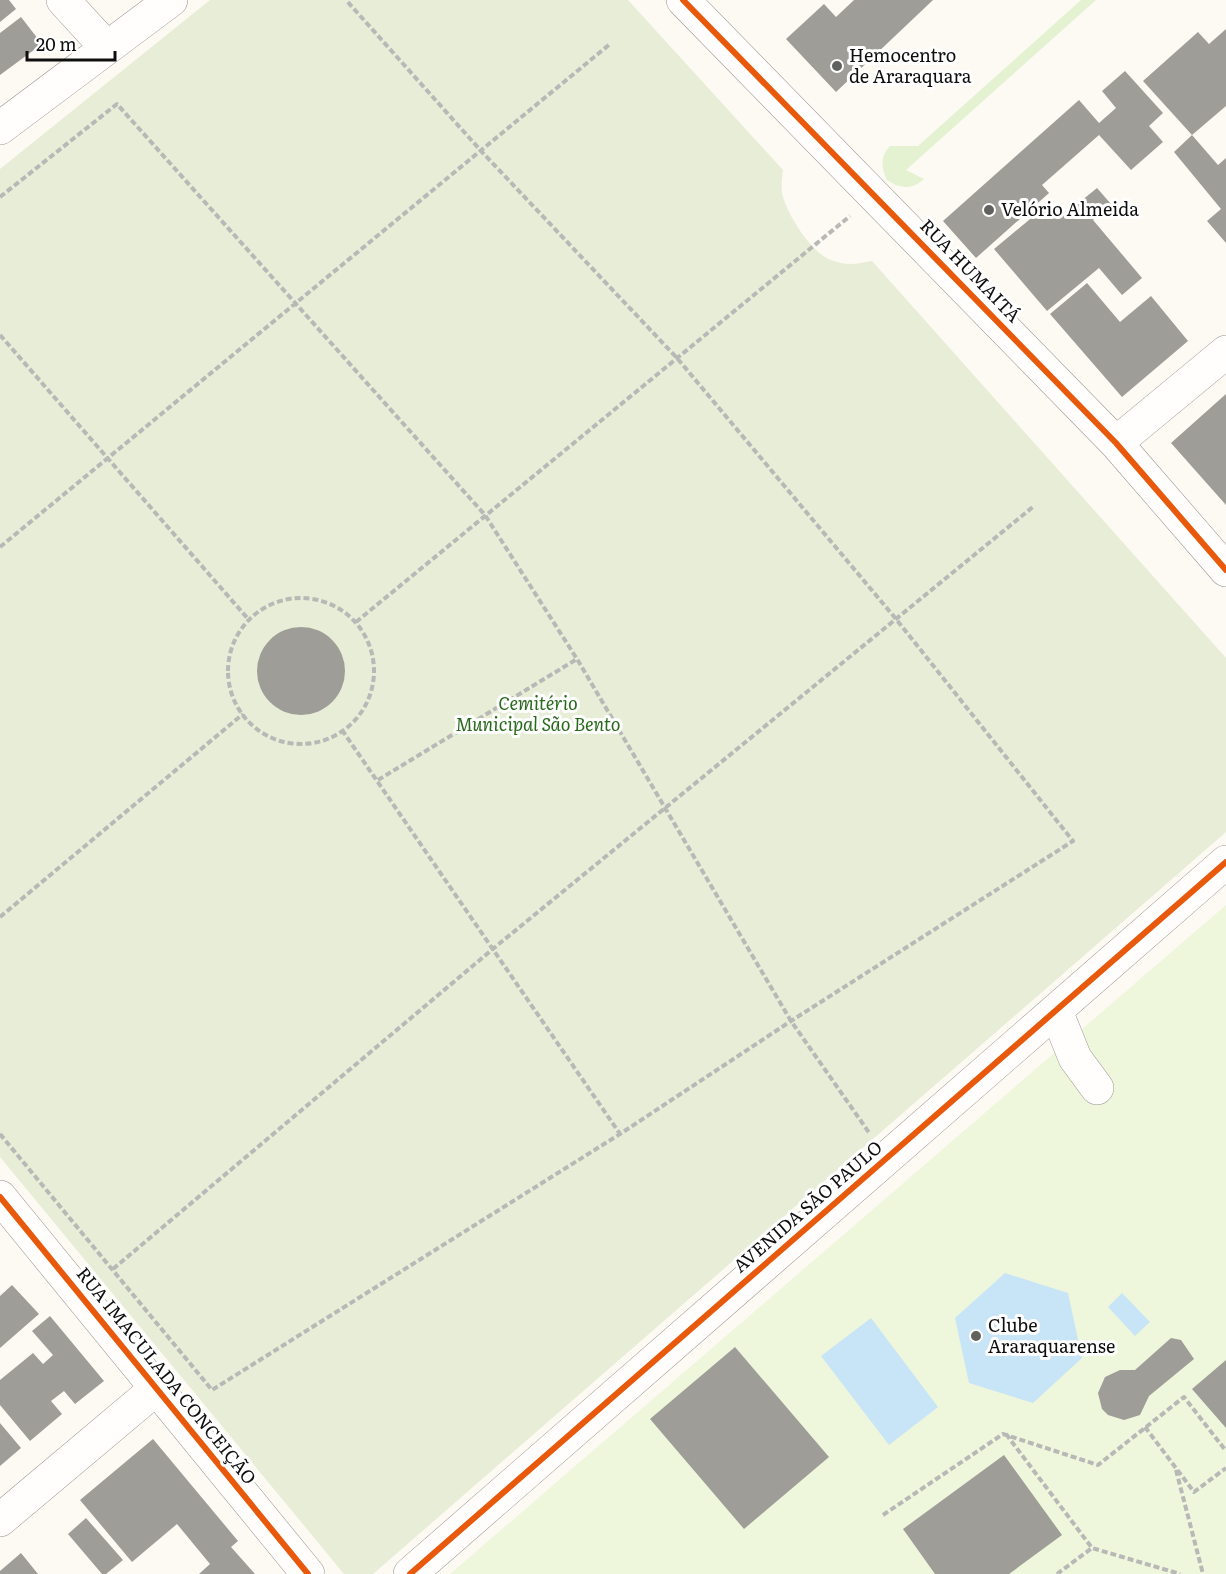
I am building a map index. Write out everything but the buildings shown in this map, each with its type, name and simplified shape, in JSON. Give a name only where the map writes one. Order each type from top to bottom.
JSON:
[{"type":"street","points":[[63,0],[106,47]]},
{"type":"street","points":[[0,128],[171,0]]},
{"type":"street","name":"RUA HUMAITÁ","points":[[683,0],[1116,443],[1226,570]]},
{"type":"street","points":[[1116,443],[1226,352]]},
{"type":"street","name":"AVENIDA SÃO PAULO","points":[[410,1574],[1226,862]]},
{"type":"street","points":[[1056,1011],[1075,1058],[1097,1088]]},
{"type":"street","name":"RUA IMACULADA CONCEIÇÃO","points":[[0,1197],[308,1574]]},
{"type":"street","points":[[0,1520],[157,1388]]},
{"type":"path","points":[[0,1134],[212,1390],[620,1134],[790,1021],[1073,841],[897,619],[678,358],[482,152],[346,0]]},
{"type":"path","points":[[0,547],[482,152],[610,44]]},
{"type":"path","points":[[0,197],[117,104],[485,515],[578,659],[790,1021],[874,1139]]},
{"type":"path","points":[[356,622],[873,196]]},
{"type":"path","points":[[0,335],[106,460],[249,620]]},
{"type":"path","points":[[113,1270],[494,948],[1034,506]]},
{"type":"path","points":[[303,597],[323,601],[341,609],[356,622],[371,649],[373,679],[363,708],[342,730],[328,738],[297,743],[267,735],[243,714],[232,696],[229,666],[237,637],[249,620],[264,608],[283,600],[303,597]]},
{"type":"path","points":[[378,780],[578,659]]},
{"type":"path","points":[[0,917],[243,714]]},
{"type":"path","points":[[342,730],[620,1134]]},
{"type":"path","points":[[1005,1433],[1098,1465],[1184,1397],[1226,1451]]},
{"type":"path","points":[[1145,1427],[1194,1492],[1226,1468]]},
{"type":"path","points":[[883,1515],[1005,1433]]},
{"type":"path","points":[[1005,1433],[1092,1548],[1180,1574]]},
{"type":"path","points":[[1175,1467],[1203,1574]]},
{"type":"path","points":[[1057,1574],[1092,1548]]},
{"type":"green space","name":"Cemitério Municipal São Bento","points":[[210,0],[628,0],[783,170],[784,201],[794,221],[815,249],[836,262],[852,264],[872,261],[1226,658],[1226,832],[373,1574],[344,1574],[0,1157],[0,169]]},
{"type":"green space","points":[[1081,0],[1096,0],[906,170],[924,179],[910,187],[897,185],[887,180],[882,162],[890,146],[918,146]]},
{"type":"green space","name":"Clube Araraquarense","points":[[1226,905],[1226,1574],[450,1574]]},
{"type":"water","points":[[1005,1273],[1068,1293],[1082,1358],[1033,1403],[969,1383],[955,1318]]},
{"type":"water","points":[[1122,1293],[1150,1322],[1135,1336],[1108,1307]]},
{"type":"water","points":[[871,1318],[938,1407],[889,1445],[821,1356]]},
{"type":"cycle path","points":[[683,0],[1116,443],[1226,570]]},
{"type":"cycle path","points":[[410,1574],[1226,862]]},
{"type":"cycle path","points":[[0,1197],[308,1574]]},
{"type":"place","name":"Hemocentro de Araraquara","points":[[837,66]]},
{"type":"place","name":"Velório Almeida","points":[[989,210]]},
{"type":"place","name":"Clube Araraquarense","points":[[976,1336]]}]
